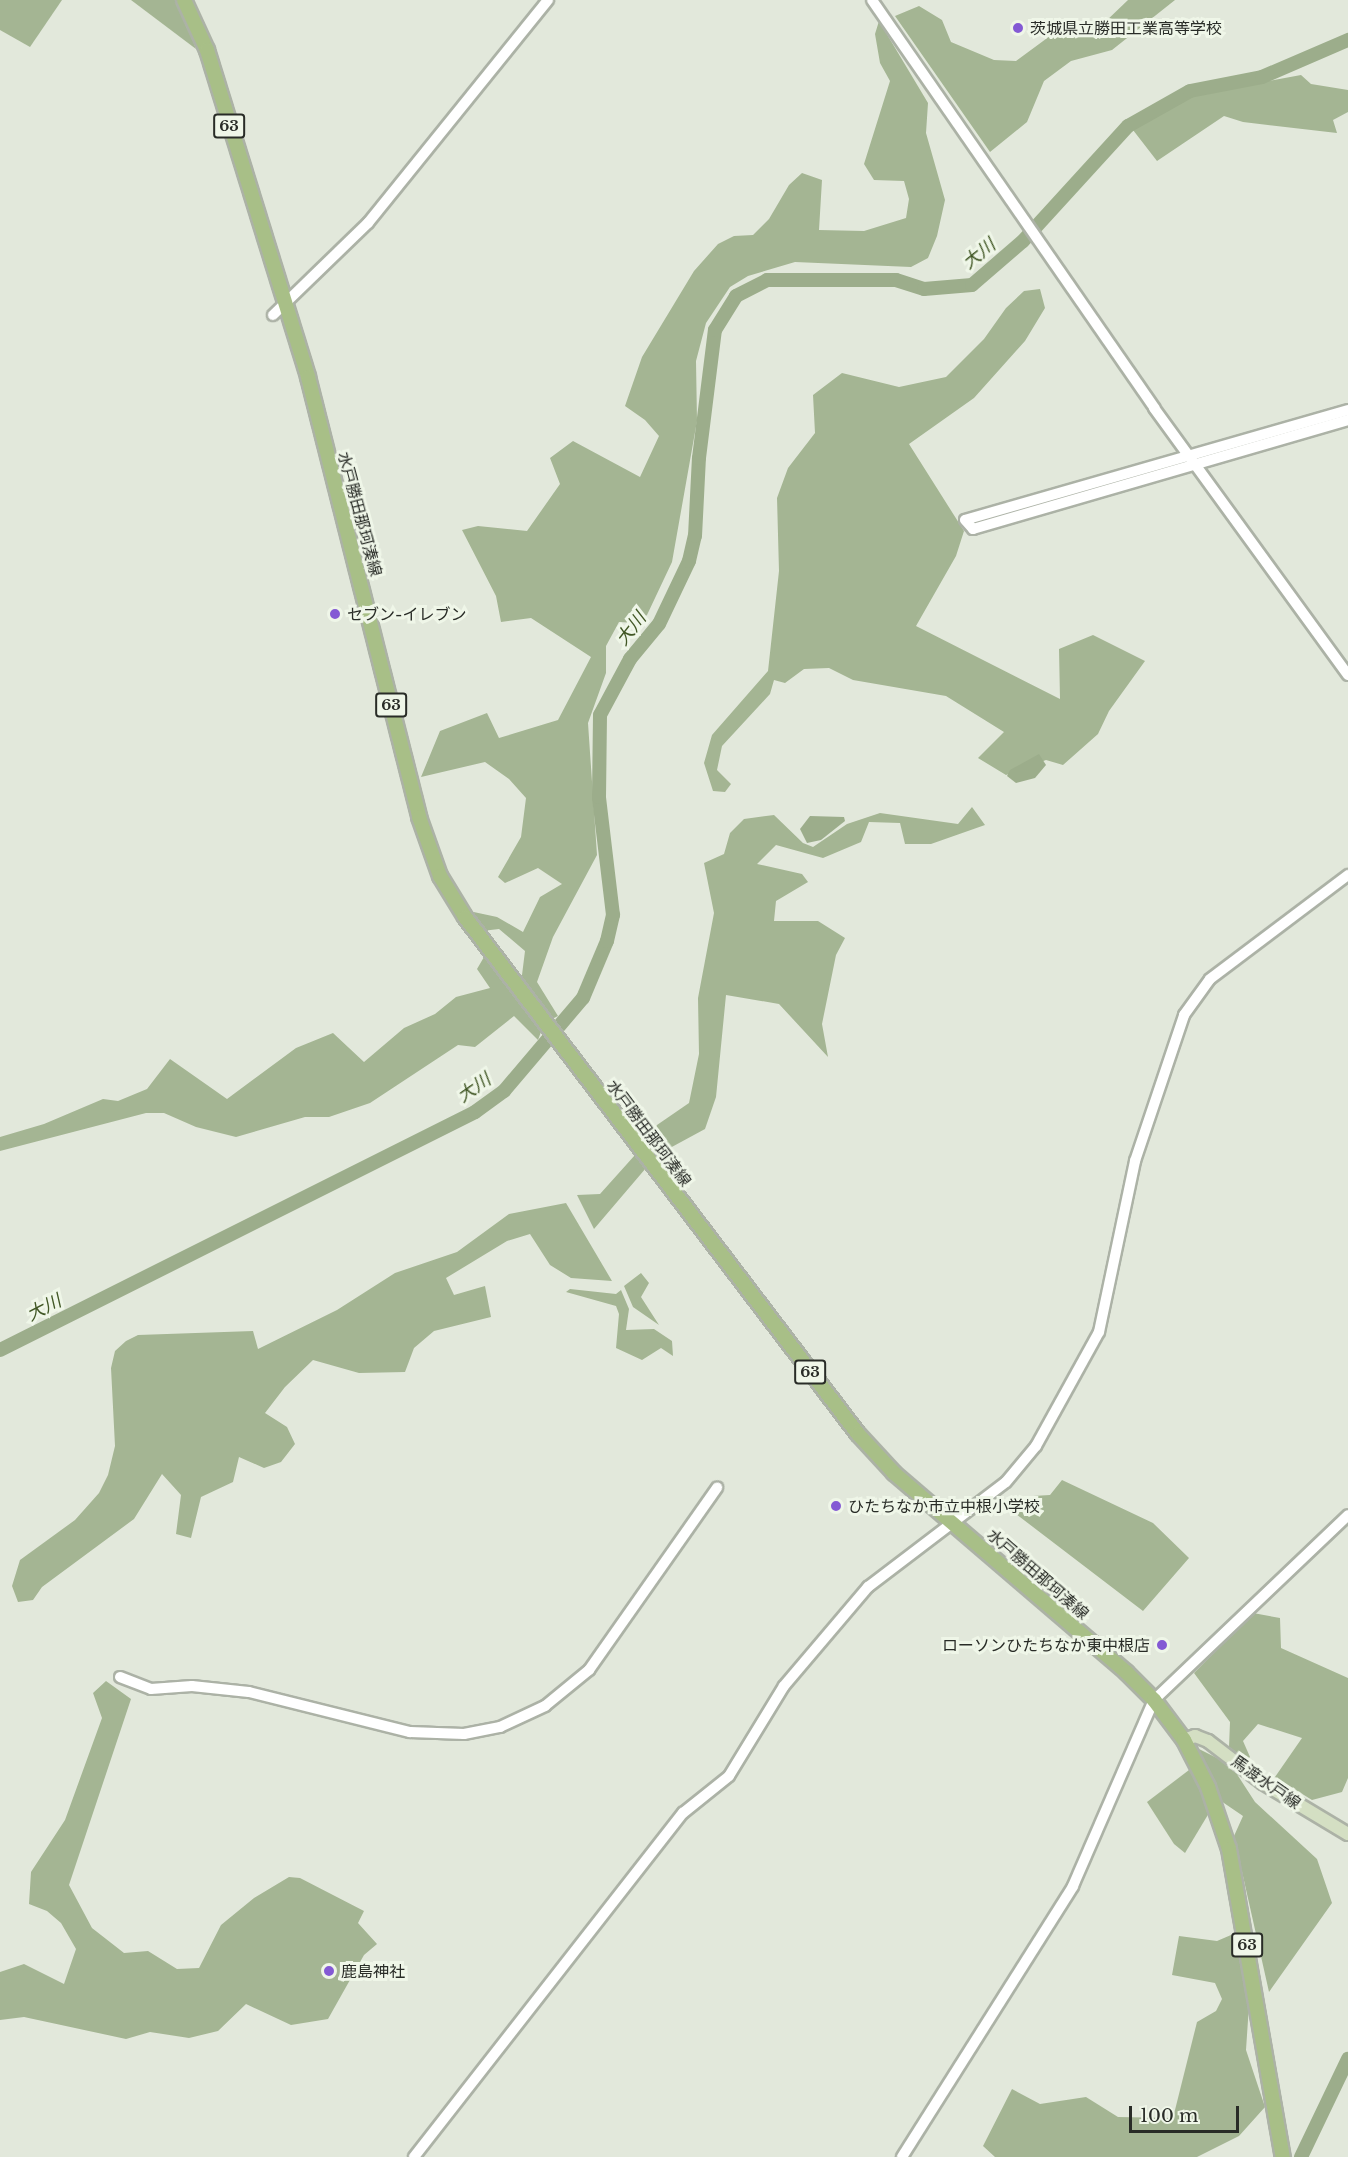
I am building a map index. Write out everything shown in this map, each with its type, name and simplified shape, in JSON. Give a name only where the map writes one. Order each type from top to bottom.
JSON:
[{"type":"main road","name":"水戸勝田那珂湊線","points":[[184,0],[207,50],[285,304],[430,852],[465,917],[858,1434],[894,1473],[1126,1672],[1154,1700],[1184,1740],[1208,1787],[1229,1849],[1283,2157]]},
{"type":"main road","name":"馬渡水戸線","points":[[1184,1740],[1195,1736],[1208,1741],[1263,1783],[1348,1834]]},
{"type":"street","points":[[273,315],[368,223],[548,0]]},
{"type":"street","points":[[872,0],[1038,243],[1348,675]]},
{"type":"street","points":[[1348,410],[1188,454],[965,520],[973,529],[1348,420]]},
{"type":"street","points":[[414,2157],[683,1813],[729,1776],[784,1686],[868,1587],[1006,1482],[1027,1457],[1092,1347],[1113,1276],[1135,1161],[1184,1015],[1210,979],[1348,875]]},
{"type":"street","points":[[120,1677],[151,1689],[192,1686],[249,1692],[410,1732],[464,1734],[500,1727],[545,1706],[589,1670],[717,1488]]},
{"type":"street","points":[[902,2157],[1072,1886],[1154,1700],[1348,1515]]},
{"type":"shaded area","points":[[0,0],[62,0],[30,47],[0,30]]},
{"type":"shaded area","points":[[131,0],[178,0],[196,49]]},
{"type":"shaded area","points":[[1128,0],[1175,0],[1112,50],[1071,61],[1044,81],[1027,122],[990,152],[895,16],[919,6],[942,20],[951,42],[994,60],[1016,61],[1054,33],[1104,23]]},
{"type":"shaded area","points":[[879,21],[928,103],[926,133],[945,200],[937,236],[928,258],[911,267],[795,262],[748,276],[730,287],[706,323],[696,361],[697,421],[672,562],[647,615],[636,623],[619,622],[606,646],[606,673],[588,723],[597,855],[553,937],[537,982],[558,1016],[554,1018],[521,983],[525,951],[499,929],[482,931],[469,911],[497,917],[523,932],[540,897],[562,884],[538,868],[505,883],[498,877],[521,837],[526,798],[509,779],[485,762],[421,777],[440,731],[487,713],[499,738],[558,720],[591,657],[531,618],[501,622],[496,596],[462,530],[478,526],[527,531],[560,484],[550,458],[573,441],[640,477],[659,436],[645,420],[625,406],[642,357],[694,271],[718,244],[734,236],[753,235],[769,219],[789,185],[802,173],[822,180],[819,230],[864,231],[906,218],[909,199],[904,181],[874,180],[864,164],[890,81],[880,63],[875,34]]},
{"type":"shaded area","points":[[1301,75],[1311,84],[1348,90],[1348,112],[1333,120],[1337,133],[1243,122],[1224,116],[1157,161],[1133,130],[1191,95]]},
{"type":"shaded area","points":[[1040,289],[1045,308],[1025,341],[974,398],[909,444],[964,531],[956,556],[916,626],[1060,699],[1059,649],[1093,635],[1145,661],[1109,711],[1098,734],[1063,765],[1046,760],[1006,775],[978,758],[1004,732],[946,696],[853,680],[829,668],[804,669],[785,683],[774,680],[770,694],[722,746],[717,770],[731,784],[725,792],[713,791],[704,763],[712,735],[768,671],[779,571],[777,498],[788,468],[815,433],[813,395],[842,373],[899,387],[946,377],[984,339],[1006,308],[1024,291]]},
{"type":"shaded area","points":[[1039,754],[1046,765],[1035,778],[1016,783],[1007,776],[1010,770]]},
{"type":"shaded area","points":[[972,807],[985,825],[931,844],[905,844],[900,823],[869,822],[861,842],[823,858],[776,845],[757,864],[802,874],[808,882],[776,901],[774,921],[818,921],[845,938],[836,955],[822,1024],[828,1057],[779,1004],[726,995],[716,1097],[705,1129],[657,1155],[647,1139],[657,1125],[689,1103],[699,1054],[698,998],[714,913],[704,863],[724,854],[730,833],[744,819],[774,815],[803,843],[813,847],[847,824],[880,813],[958,824]]},
{"type":"shaded area","points":[[810,816],[844,817],[845,821],[821,840],[807,843],[800,829]]},
{"type":"shaded area","points":[[484,957],[541,1032],[538,1040],[514,1016],[475,1047],[458,1045],[370,1103],[329,1117],[305,1117],[236,1137],[196,1127],[164,1113],[146,1113],[0,1151],[0,1137],[44,1124],[103,1099],[118,1101],[147,1089],[170,1059],[227,1099],[296,1048],[333,1033],[364,1062],[404,1028],[435,1014],[456,997],[490,988],[477,969]]},
{"type":"shaded area","points":[[635,1155],[646,1168],[594,1229],[577,1195],[600,1194]]},
{"type":"shaded area","points":[[566,1203],[612,1281],[571,1278],[550,1265],[530,1234],[507,1241],[446,1278],[454,1295],[485,1286],[491,1317],[434,1331],[414,1348],[405,1372],[359,1373],[313,1360],[285,1387],[265,1413],[287,1427],[295,1444],[281,1462],[264,1468],[239,1457],[233,1482],[201,1497],[191,1538],[176,1534],[181,1495],[162,1474],[134,1519],[42,1587],[33,1600],[18,1602],[12,1586],[20,1560],[75,1520],[99,1493],[108,1475],[115,1446],[111,1368],[115,1351],[126,1341],[138,1335],[253,1331],[258,1349],[337,1310],[395,1273],[457,1252],[509,1214]]},
{"type":"shaded area","points":[[641,1273],[649,1283],[641,1297],[659,1325],[633,1307],[624,1286]]},
{"type":"shaded area","points":[[570,1289],[616,1294],[621,1290],[629,1309],[626,1330],[654,1329],[672,1341],[673,1356],[661,1348],[642,1360],[616,1348],[619,1314],[616,1306],[566,1292]]},
{"type":"shaded area","points":[[1062,1480],[1153,1523],[1189,1558],[1143,1611],[1016,1514],[1033,1496],[1050,1495]]},
{"type":"shaded area","points":[[1253,1613],[1280,1618],[1281,1648],[1348,1678],[1348,1778],[1342,1792],[1312,1800],[1275,1777],[1302,1738],[1258,1724],[1243,1741],[1250,1757],[1247,1760],[1229,1747],[1230,1722],[1194,1673]]},
{"type":"shaded area","points":[[106,1681],[131,1699],[69,1885],[92,1928],[124,1953],[148,1951],[177,1969],[199,1968],[221,1925],[254,1898],[289,1877],[300,1878],[364,1911],[358,1923],[377,1944],[364,1955],[328,2019],[291,2025],[246,2004],[218,2031],[189,2038],[150,2032],[126,2039],[24,2017],[0,2020],[0,1972],[24,1964],[64,1984],[76,1949],[61,1923],[47,1911],[29,1904],[31,1872],[65,1820],[102,1718],[93,1693]]},
{"type":"shaded area","points":[[1199,1749],[1231,1765],[1255,1802],[1317,1859],[1332,1903],[1269,1992],[1234,1836],[1243,1816],[1221,1801]]},
{"type":"shaded area","points":[[1189,1770],[1212,1808],[1185,1853],[1174,1844],[1147,1802]]},
{"type":"shaded area","points":[[1238,1932],[1249,2005],[1246,2050],[1265,2107],[1239,2136],[1197,2157],[995,2157],[983,2146],[1012,2089],[1040,2104],[1086,2097],[1118,2117],[1173,2118],[1197,2022],[1216,2011],[1222,1999],[1215,1983],[1172,1975],[1179,1936],[1217,1941]]},
{"type":"waterway","name":"大川","points":[[0,1350],[475,1112],[504,1091],[583,998],[607,941],[613,915],[599,797],[600,715],[630,659],[659,624],[689,561],[695,536],[699,458],[715,330],[736,296],[767,280],[896,280],[924,289],[972,285],[1023,241],[1128,126],[1190,91],[1262,77],[1348,40]]},
{"type":"waterway","points":[[1301,2157],[1348,2059]]},
{"type":"place","name":"茨城県立勝田工業高等学校","points":[[1018,28]]},
{"type":"place","name":"セブン-イレブン","points":[[335,614]]},
{"type":"place","name":"ひたちなか市立中根小学校","points":[[836,1506]]},
{"type":"place","name":"ローソンひたちなか東中根店","points":[[1162,1645]]},
{"type":"place","name":"鹿島神社","points":[[329,1971]]}]
